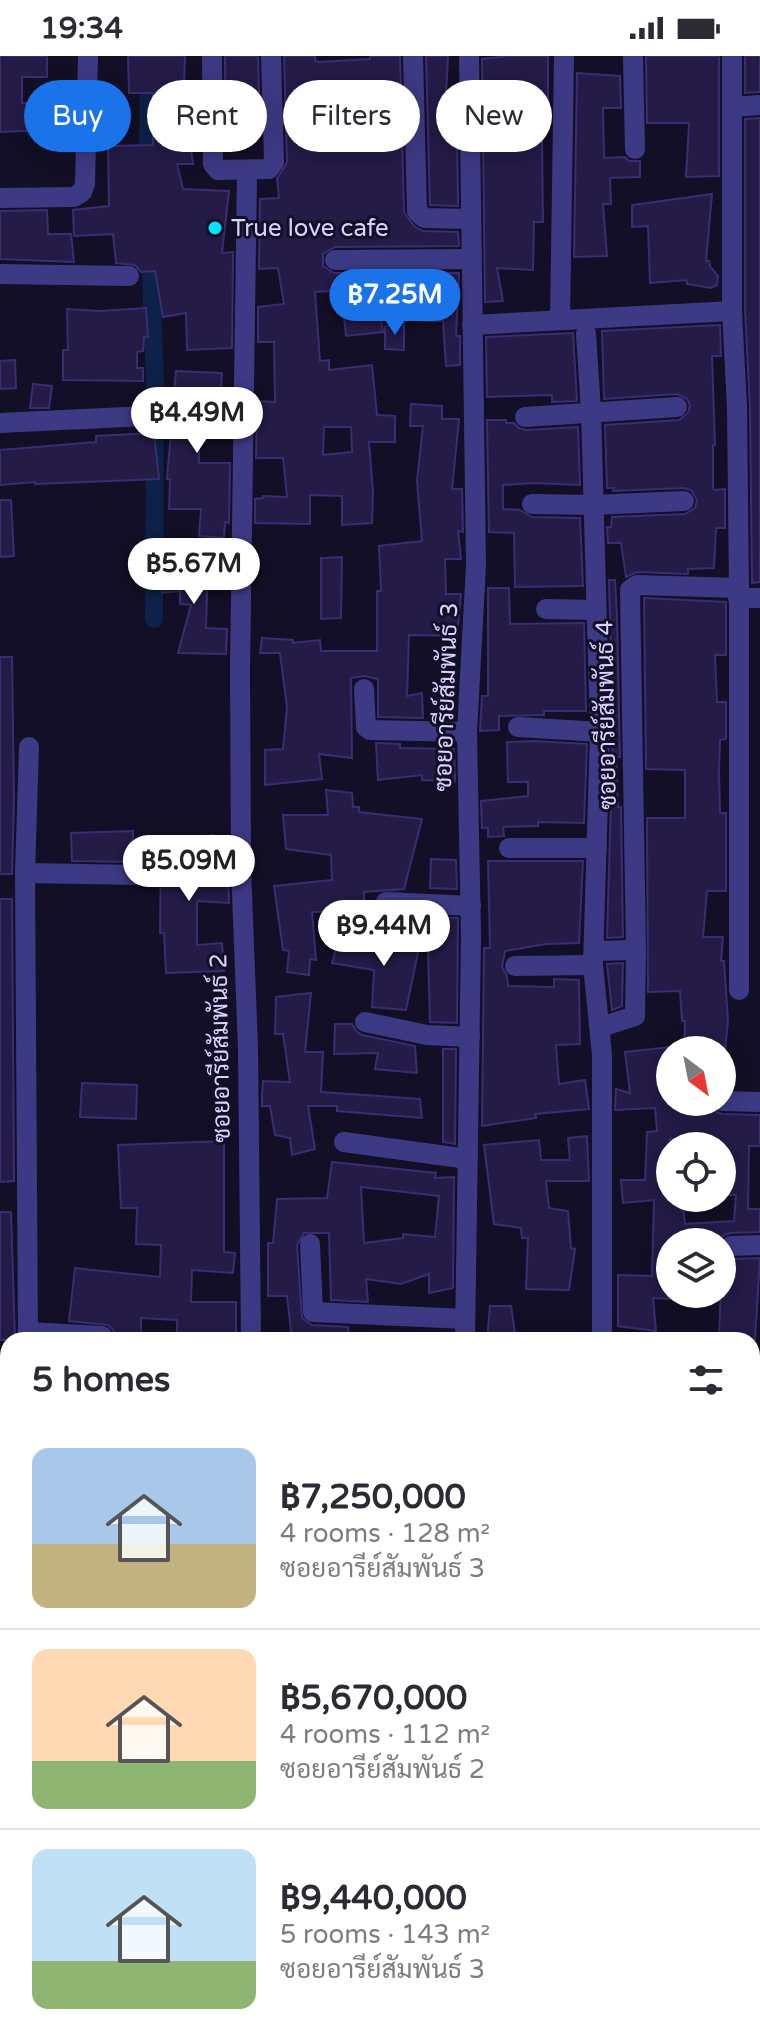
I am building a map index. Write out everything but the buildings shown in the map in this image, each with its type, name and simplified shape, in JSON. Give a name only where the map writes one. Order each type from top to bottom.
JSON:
[{"type":"street","points":[[0,198],[74,197],[82,192],[85,184],[88,56]]},
{"type":"street","points":[[212,56],[213,164],[218,170],[247,171],[269,169],[274,162],[271,56]]},
{"type":"street","points":[[413,56],[417,211],[424,218],[471,219]]},
{"type":"street","name":"ซอยอารีย์สัมพันธ์ 3","points":[[465,1332],[471,906],[467,732],[476,565],[469,56]]},
{"type":"street","points":[[560,320],[564,56]]},
{"type":"street","points":[[633,56],[635,149]]},
{"type":"street","points":[[732,56],[739,990]]},
{"type":"street","points":[[733,107],[760,105]]},
{"type":"street","name":"ซอยอารีย์สัมพันธ์ 2","points":[[247,171],[240,670],[251,1332]]},
{"type":"street","points":[[335,260],[471,259]]},
{"type":"street","points":[[0,274],[129,276]]},
{"type":"street","points":[[472,325],[732,311]]},
{"type":"street","points":[[586,334],[600,732],[594,958],[601,1027],[602,1332]]},
{"type":"street","points":[[525,417],[677,407]]},
{"type":"street","points":[[0,423],[146,416]]},
{"type":"street","points":[[532,504],[684,501]]},
{"type":"street","name":"ซอยอารีย์สัมพันธ์ 4","points":[[601,1027],[635,1016],[630,590],[637,585],[738,593]]},
{"type":"street","points":[[738,593],[760,598]]},
{"type":"street","points":[[546,609],[596,610]]},
{"type":"street","points":[[364,689],[366,727],[370,730],[467,732]]},
{"type":"street","points":[[518,727],[600,732]]},
{"type":"street","points":[[28,1332],[25,873],[29,747]]},
{"type":"street","points":[[509,848],[597,848]]},
{"type":"street","points":[[25,873],[141,875]]},
{"type":"street","points":[[386,902],[471,906]]},
{"type":"street","points":[[515,966],[594,958],[636,950]]},
{"type":"street","points":[[365,1022],[427,1035],[470,1037]]},
{"type":"street","points":[[736,1101],[760,1102]]},
{"type":"street","points":[[344,1142],[468,1159]]},
{"type":"street","points":[[310,1244],[313,1312],[465,1319]]},
{"type":"street","points":[[736,1246],[760,1245]]},
{"type":"waterway","points":[[148,169],[149,56]]},
{"type":"waterway","points":[[150,250],[155,385],[154,619]]},
{"type":"place","name":"True love cafe","points":[[215,228]]}]
